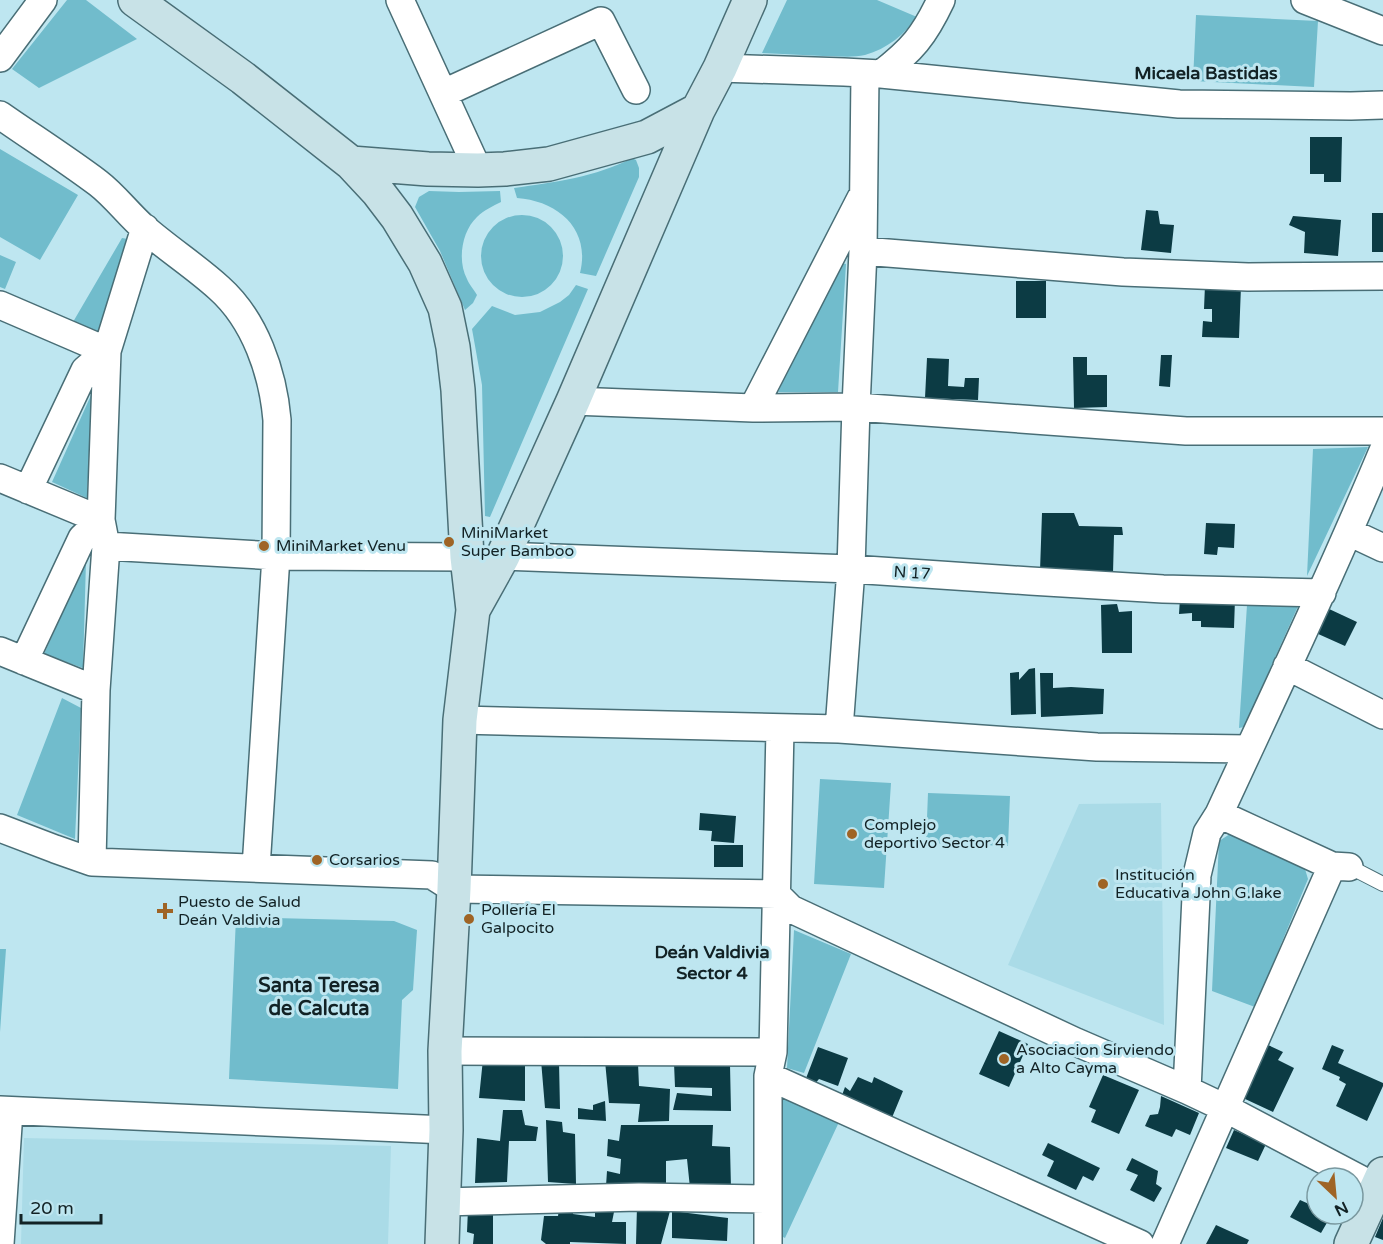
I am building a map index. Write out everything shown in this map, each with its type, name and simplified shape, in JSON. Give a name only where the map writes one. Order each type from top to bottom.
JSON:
[{"type":"street","points":[[0,58],[43,0]]},
{"type":"street","points":[[135,0],[243,78],[351,163],[397,217],[425,264],[445,308],[458,390],[467,557],[473,610],[460,720],[445,1051],[446,1130],[442,1244]]},
{"type":"street","points":[[400,0],[477,170]]},
{"type":"street","points":[[473,610],[503,556],[573,401],[698,110],[720,68],[750,0]]},
{"type":"street","points":[[873,74],[903,57],[924,33],[941,0]]},
{"type":"street","points":[[1305,0],[1383,30]]},
{"type":"street","points":[[444,93],[601,21],[636,90]]},
{"type":"street","points":[[720,68],[873,74],[1179,104],[1383,105]]},
{"type":"street","points":[[839,729],[851,569],[864,191],[873,74]]},
{"type":"street","points":[[351,163],[477,170],[549,164],[647,137],[698,110]]},
{"type":"street","points":[[0,115],[100,185],[145,228],[221,289],[240,312],[263,358],[275,402],[277,420],[276,556],[256,868]]},
{"type":"street","points":[[753,408],[864,191]]},
{"type":"street","points":[[92,862],[96,690],[104,533],[107,351],[145,228]]},
{"type":"street","points":[[863,251],[1123,272],[1248,277],[1383,276]]},
{"type":"street","points":[[0,305],[107,351]]},
{"type":"street","points":[[28,490],[85,370],[107,351]]},
{"type":"street","points":[[573,401],[753,408],[856,407],[1186,431],[1383,431]]},
{"type":"street","points":[[1187,1090],[1197,875],[1207,833],[1219,814],[1322,593],[1383,451]]},
{"type":"street","points":[[0,478],[28,490],[104,533]]},
{"type":"street","points":[[1349,532],[1383,548]]},
{"type":"street","points":[[96,690],[12,656],[82,538],[104,533],[276,556],[467,557]]},
{"type":"street","name":"N 17","points":[[503,556],[851,569],[1163,589],[1322,593]]},
{"type":"street","points":[[1287,666],[1383,715]]},
{"type":"street","points":[[460,720],[839,729],[1096,747],[1249,749]]},
{"type":"street","points":[[768,1244],[770,1064],[780,729]]},
{"type":"street","points":[[1165,1244],[1225,1108],[1341,867],[1219,814]]},
{"type":"street","points":[[0,828],[92,862],[432,875],[454,889],[776,894],[791,909],[1380,1181],[1351,1244]]},
{"type":"street","points":[[445,1051],[770,1064],[1140,1244]]},
{"type":"street","points":[[0,1244],[5,1111],[446,1130]]},
{"type":"street","points":[[442,1202],[639,1197],[768,1199]]},
{"type":"lane","points":[[1341,867],[1383,884]]},
{"type":"shaded area","points":[[67,0],[86,0],[137,39],[39,88],[12,69]]},
{"type":"shaded area","points":[[787,0],[877,0],[917,17],[895,40],[865,55],[844,57],[762,53]]},
{"type":"shaded area","points":[[1196,15],[1318,21],[1314,87],[1193,81]]},
{"type":"shaded area","points":[[0,149],[78,195],[40,260],[0,237]]},
{"type":"shaded area","points":[[632,158],[636,160],[639,168],[639,177],[596,276],[580,273],[581,243],[568,220],[558,211],[546,205],[517,198],[514,188],[590,174]]},
{"type":"shaded area","points":[[429,191],[500,191],[501,202],[477,217],[465,238],[462,263],[468,281],[477,295],[473,303],[465,310],[440,251],[415,207],[419,197]]},
{"type":"shaded area","points":[[514,215],[530,215],[545,222],[556,233],[563,248],[560,272],[551,285],[530,297],[514,297],[499,290],[488,279],[481,264],[481,248],[488,233],[499,222]]},
{"type":"shaded area","points":[[122,238],[128,239],[100,332],[73,322]]},
{"type":"shaded area","points":[[0,255],[16,262],[5,289],[0,287]]},
{"type":"shaded area","points":[[838,262],[846,264],[838,392],[778,392]]},
{"type":"shaded area","points":[[576,285],[588,289],[490,517],[485,516],[482,385],[472,329],[492,306],[515,315],[540,312],[560,302]]},
{"type":"shaded area","points":[[92,393],[87,498],[52,482]]},
{"type":"shaded area","points":[[1368,447],[1307,576],[1313,449]]},
{"type":"shaded area","points":[[86,561],[83,668],[44,654]]},
{"type":"shaded area","points":[[1299,604],[1244,727],[1239,728],[1247,605]]},
{"type":"shaded area","points":[[62,698],[81,708],[75,839],[17,815]]},
{"type":"shaded area","name":"Complejo deportivo Sector 4","points":[[820,779],[891,783],[884,888],[814,884]]},
{"type":"shaded area","points":[[928,793],[1010,796],[1008,846],[926,843]]},
{"type":"shaded area","name":"Institución Educativa John G.lake","points":[[1161,803],[1164,1025],[1008,965],[1079,804]]},
{"type":"shaded area","points":[[1230,834],[1305,869],[1308,879],[1255,1007],[1212,991],[1219,841]]},
{"type":"shaded area","points":[[236,917],[394,921],[417,930],[413,990],[402,1000],[398,1089],[229,1079]]},
{"type":"shaded area","points":[[794,930],[851,954],[804,1073],[787,1068]]},
{"type":"shaded area","points":[[0,949],[6,949],[0,1032]]},
{"type":"shaded area","points":[[782,1098],[839,1122],[785,1238],[777,1234]]},
{"type":"shaded area","points":[[24,1138],[391,1146],[388,1244],[21,1244]]},
{"type":"building","points":[[1310,137],[1342,137],[1341,182],[1324,182],[1324,174],[1310,174]]},
{"type":"building","points":[[1146,210],[1158,211],[1160,224],[1174,225],[1171,253],[1141,250]]},
{"type":"building","points":[[1372,213],[1383,213],[1383,252],[1372,252]]},
{"type":"building","points":[[1293,216],[1341,220],[1338,256],[1304,253],[1305,232],[1289,225]]},
{"type":"building","points":[[1016,281],[1046,281],[1046,318],[1016,318]]},
{"type":"building","points":[[1205,285],[1241,286],[1239,338],[1202,337],[1203,321],[1212,322],[1212,309],[1204,309]]},
{"type":"building","points":[[1161,355],[1172,355],[1170,387],[1159,386]]},
{"type":"building","points":[[1073,357],[1087,357],[1087,375],[1107,375],[1107,407],[1074,408]]},
{"type":"building","points":[[927,358],[949,359],[948,386],[964,387],[965,378],[979,378],[978,400],[925,398]]},
{"type":"building","points":[[1042,513],[1074,513],[1079,526],[1122,527],[1123,535],[1114,535],[1113,573],[1040,571]]},
{"type":"building","points":[[1206,523],[1235,524],[1234,548],[1218,547],[1217,555],[1204,554]]},
{"type":"building","points":[[1180,598],[1235,599],[1234,628],[1201,627],[1201,621],[1192,621],[1192,613],[1179,614]]},
{"type":"building","points":[[1117,604],[1119,612],[1132,611],[1132,653],[1102,653],[1101,605]]},
{"type":"building","points":[[1327,608],[1357,622],[1345,646],[1316,633]]},
{"type":"building","points":[[1035,668],[1036,714],[1011,715],[1010,673],[1019,672],[1019,680],[1029,669]]},
{"type":"building","points":[[1040,673],[1053,673],[1053,688],[1104,689],[1103,714],[1041,717]]},
{"type":"building","points":[[700,813],[736,816],[734,843],[711,841],[712,831],[699,830]]},
{"type":"building","points":[[714,845],[743,845],[743,867],[714,867]]},
{"type":"building","name":"Asociacion Sirviendo a Alto Cayma","points":[[999,1031],[1028,1044],[1009,1087],[979,1074]]},
{"type":"building","points":[[1268,1045],[1283,1052],[1278,1060],[1294,1068],[1273,1112],[1243,1098]]},
{"type":"building","points":[[1332,1045],[1344,1050],[1338,1063],[1383,1083],[1367,1121],[1336,1106],[1346,1084],[1339,1080],[1340,1077],[1322,1069]]},
{"type":"building","points":[[818,1047],[848,1058],[838,1086],[819,1079],[814,1085],[805,1081]]},
{"type":"building","points":[[483,1059],[525,1061],[525,1101],[479,1098]]},
{"type":"building","points":[[541,1060],[559,1062],[560,1109],[545,1108]]},
{"type":"building","points":[[605,1061],[638,1063],[639,1086],[670,1089],[669,1121],[638,1122],[640,1104],[609,1103]]},
{"type":"building","points":[[674,1063],[730,1065],[731,1111],[673,1110],[677,1093],[712,1096],[712,1088],[675,1087]]},
{"type":"building","points":[[1103,1075],[1139,1090],[1119,1134],[1091,1122],[1096,1110],[1089,1107]]},
{"type":"building","points":[[858,1077],[872,1083],[874,1077],[903,1091],[891,1120],[841,1098],[845,1087],[850,1091]]},
{"type":"building","points":[[1161,1096],[1199,1113],[1190,1135],[1176,1129],[1172,1137],[1145,1126],[1150,1115],[1158,1114]]},
{"type":"building","points":[[605,1101],[606,1121],[578,1119],[578,1108],[593,1110],[593,1105]]},
{"type":"building","points":[[503,1110],[522,1110],[525,1125],[538,1127],[536,1141],[509,1141],[507,1182],[475,1183],[477,1138],[500,1141]]},
{"type":"building","points":[[546,1120],[562,1122],[563,1132],[575,1134],[576,1184],[548,1182]]},
{"type":"building","points":[[621,1125],[713,1125],[712,1146],[730,1147],[731,1188],[690,1188],[687,1159],[666,1161],[666,1185],[606,1186],[607,1171],[620,1174],[621,1159],[607,1156],[608,1139],[619,1141]]},
{"type":"building","points":[[1234,1130],[1266,1144],[1258,1161],[1226,1148]]},
{"type":"building","points":[[1048,1143],[1100,1168],[1093,1181],[1083,1176],[1076,1190],[1047,1176],[1054,1161],[1042,1155]]},
{"type":"building","points":[[1132,1158],[1158,1171],[1156,1184],[1162,1188],[1154,1202],[1130,1190],[1138,1175],[1126,1170]]},
{"type":"building","points":[[1300,1200],[1305,1202],[1305,1225],[1290,1217]]},
{"type":"building","points":[[637,1206],[670,1211],[661,1244],[636,1244]]},
{"type":"building","points":[[493,1207],[493,1244],[473,1244],[474,1234],[467,1232],[468,1209]]},
{"type":"building","points":[[572,1208],[573,1214],[595,1217],[595,1211],[614,1212],[612,1222],[626,1222],[626,1244],[570,1242],[570,1244],[546,1244],[541,1240],[544,1216],[558,1216],[559,1209]]},
{"type":"building","points":[[672,1211],[728,1218],[727,1241],[672,1238]]},
{"type":"building","points":[[1383,1218],[1383,1240],[1375,1237]]},
{"type":"building","points":[[1216,1225],[1249,1240],[1247,1244],[1206,1244]]},
{"type":"building","points":[[1307,1226],[1325,1226],[1321,1233]]},
{"type":"place","name":"MiniMarket Super Bamboo","points":[[449,542]]},
{"type":"place","name":"MiniMarket Venu","points":[[264,546]]},
{"type":"place","name":"Complejo deportivo Sector 4","points":[[852,834]]},
{"type":"place","name":"Corsarios","points":[[317,860]]},
{"type":"place","name":"Institución Educativa John G.lake","points":[[1103,884]]},
{"type":"place","name":"Puesto de Salud Deán Valdivia","points":[[165,911]]},
{"type":"place","name":"Pollería El Galpocito","points":[[469,919]]},
{"type":"place","name":"Asociacion Sirviendo a Alto Cayma","points":[[1004,1059]]},
{"type":"district","name":"Micaela Bastidas","points":[[1206,73]]},
{"type":"district","name":"Deán Valdivia Sector 4","points":[[712,962]]},
{"type":"district","name":"Santa Teresa de Calcuta","points":[[319,998]]}]
